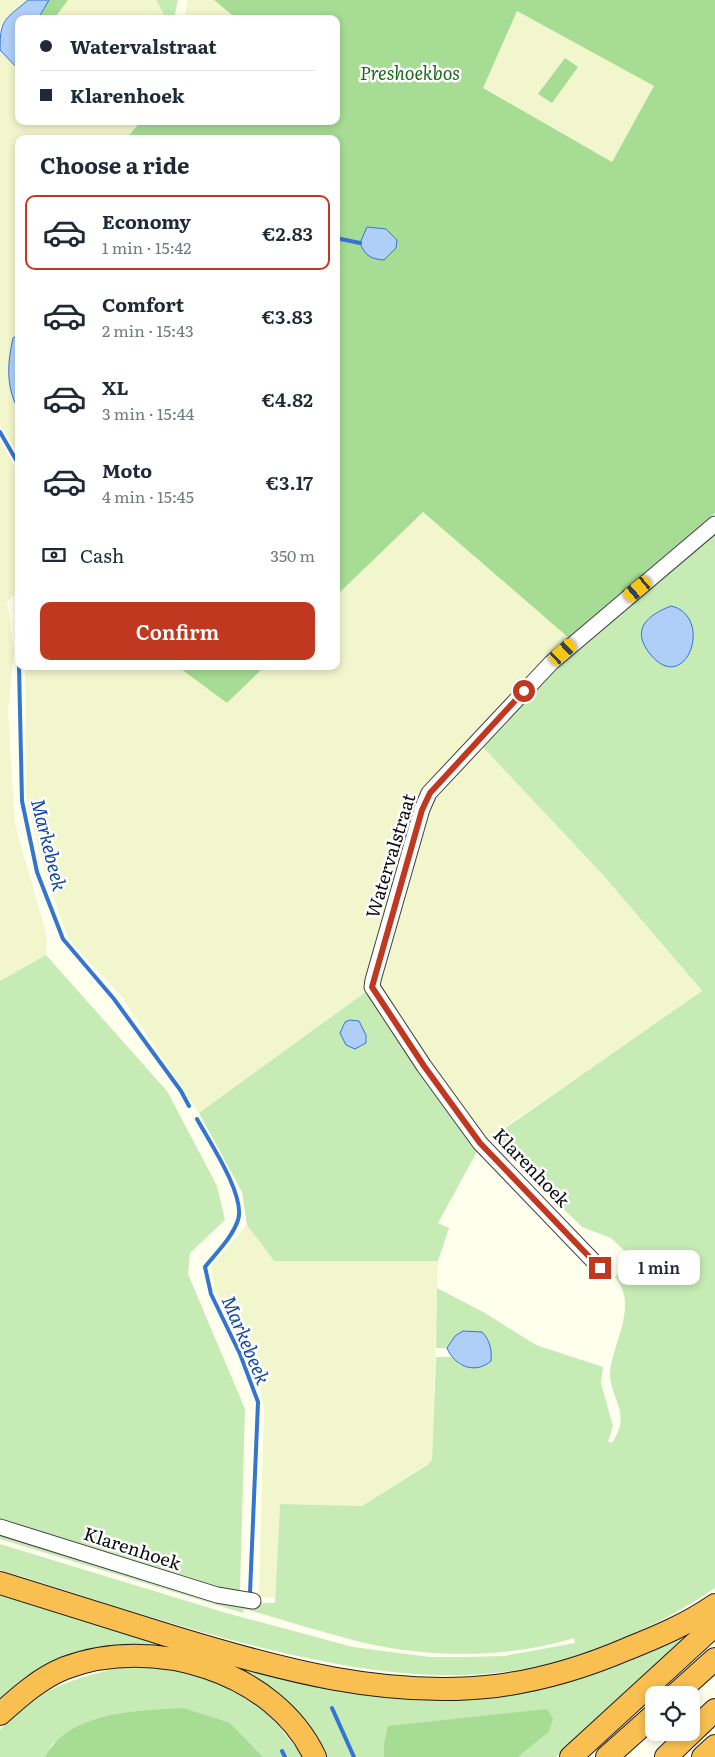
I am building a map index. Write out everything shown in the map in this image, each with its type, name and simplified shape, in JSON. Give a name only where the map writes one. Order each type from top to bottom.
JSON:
[{"type":"highway","points":[[0,1583],[205,1646],[292,1670],[366,1684],[429,1689],[496,1686],[585,1666],[657,1637],[715,1605]]},
{"type":"highway","points":[[571,1757],[715,1625]]},
{"type":"highway","points":[[0,1714],[28,1690],[64,1669],[103,1658],[152,1656],[208,1667],[252,1688],[283,1712],[310,1746],[315,1757]]},
{"type":"highway","points":[[685,1686],[715,1659]]},
{"type":"highway","points":[[666,1757],[715,1710]]},
{"type":"highway","points":[[607,1757],[645,1723]]},
{"type":"highway","points":[[703,1757],[715,1746]]},
{"type":"street","name":"Watervalstraat","points":[[440,1089],[372,987],[422,810],[430,793],[551,663],[715,524]]},
{"type":"street","name":"Klarenhoek","points":[[440,1089],[480,1143],[600,1268]]},
{"type":"street","name":"Klarenhoek","points":[[0,1527],[168,1581],[217,1595],[253,1601]]},
{"type":"green space","points":[[0,0],[28,0],[3,21],[0,27]]},
{"type":"green space","points":[[49,0],[68,0],[57,15],[40,15]]},
{"type":"green space","points":[[68,0],[156,0],[164,15],[57,15]]},
{"type":"green space","points":[[156,0],[178,0],[175,15],[164,15]]},
{"type":"green space","points":[[188,0],[214,0],[233,15],[185,15]]},
{"type":"green space","name":"Preshoekbos","points":[[214,0],[715,0],[715,513],[569,638],[423,512],[340,592],[340,135],[129,135],[138,125],[340,125],[340,15],[232,15]],"holes":[[[517,11],[654,86],[612,162],[483,88]]]},
{"type":"green space","points":[[517,11],[654,86],[612,162],[482,88]]},
{"type":"green space","points":[[0,50],[15,66],[15,125],[138,125],[129,135],[15,135],[15,449],[0,425]]},
{"type":"green space","points":[[565,58],[578,67],[552,103],[538,94]]},
{"type":"green space","points":[[0,440],[15,468],[15,594],[7,602],[14,650],[8,711],[15,824],[47,937],[46,955],[0,981]]},
{"type":"green space","points":[[423,512],[569,638],[520,685],[459,751],[417,802],[368,980],[367,991],[199,1113],[121,996],[69,940],[44,869],[26,797],[25,670],[182,670],[227,703],[261,670],[340,670],[340,592]]},
{"type":"green space","points":[[715,534],[715,1588],[644,1629],[618,1641],[564,1660],[511,1671],[441,1675],[372,1670],[303,1657],[235,1641],[0,1570],[0,1544],[223,1612],[353,1647],[430,1657],[504,1656],[575,1643],[574,1638],[524,1649],[472,1654],[446,1654],[394,1649],[338,1636],[244,1609],[243,1613],[0,1539],[0,1531],[239,1602],[275,1603],[280,1504],[362,1506],[427,1465],[432,1460],[436,1357],[451,1357],[461,1366],[491,1355],[487,1337],[455,1337],[447,1348],[436,1348],[437,1288],[485,1313],[536,1345],[603,1367],[601,1383],[613,1426],[608,1441],[612,1443],[619,1430],[621,1419],[610,1379],[610,1372],[625,1312],[622,1288],[615,1277],[631,1257],[611,1238],[582,1227],[491,1138],[702,991],[604,876],[481,745],[589,637]]},
{"type":"green space","points":[[182,670],[261,670],[227,703]]},
{"type":"green space","points":[[481,745],[604,876],[702,992],[486,1140],[429,1067],[377,983],[432,798]]},
{"type":"green space","points":[[46,955],[167,1091],[217,1186],[225,1220],[190,1253],[188,1274],[245,1409],[240,1590],[227,1591],[0,1519],[0,981]]},
{"type":"green space","points":[[367,991],[480,1146],[438,1223],[449,1228],[438,1261],[274,1261],[247,1225],[242,1192],[199,1113]]},
{"type":"green space","points":[[247,1225],[274,1261],[438,1261],[432,1461],[362,1506],[280,1504],[275,1598],[259,1597],[264,1408],[260,1387],[215,1290],[211,1269],[214,1262]]},
{"type":"green space","points":[[0,1590],[158,1639],[454,1696],[713,1615],[556,1757],[518,1757],[549,1732],[384,1744],[384,1757],[322,1757],[244,1677],[106,1653],[0,1706]]},
{"type":"green space","points":[[137,1665],[190,1674],[225,1685],[241,1693],[269,1715],[303,1757],[263,1757],[230,1723],[53,1743],[45,1757],[0,1757],[0,1730],[29,1703],[45,1693],[80,1678]]},
{"type":"green space","points":[[183,1708],[230,1723],[263,1757],[45,1757],[56,1742],[70,1730],[87,1722],[106,1716],[145,1710]]},
{"type":"green space","points":[[547,1709],[553,1719],[549,1732],[518,1757],[384,1757],[384,1744],[388,1726]]},
{"type":"water","points":[[28,0],[49,0],[40,15],[15,15],[15,66],[0,50],[1,32],[5,20]]},
{"type":"water","points":[[367,227],[386,229],[397,240],[396,248],[384,260],[375,259],[364,251],[360,243]]},
{"type":"water","points":[[15,337],[15,403],[9,379],[9,363],[13,338]]},
{"type":"water","points":[[671,606],[684,613],[691,624],[693,637],[690,650],[684,661],[675,666],[663,665],[650,654],[644,645],[642,637],[644,624],[655,614]]},
{"type":"water","points":[[350,1020],[359,1021],[366,1035],[366,1043],[355,1049],[346,1045],[340,1033],[345,1022]]},
{"type":"water","points":[[463,1331],[482,1332],[490,1345],[491,1361],[485,1365],[472,1368],[455,1360],[447,1348],[455,1336]]},
{"type":"waterway","points":[[340,239],[360,243]]},
{"type":"waterway","name":"Markebeek","points":[[0,432],[15,458]]},
{"type":"waterway","name":"Markebeek","points":[[19,670],[22,801],[37,872],[63,939],[114,999],[181,1091],[189,1106]]},
{"type":"waterway","name":"Markebeek","points":[[197,1119],[232,1183],[239,1210],[238,1220],[232,1233],[205,1267],[211,1294],[240,1354],[258,1402],[250,1593]]},
{"type":"waterway","name":"Markebeek","points":[[332,1708],[354,1757]]},
{"type":"waterway","points":[[282,1751],[285,1757]]},
{"type":"route","points":[[524,691],[442,777],[430,793],[422,810],[372,987],[388,1008],[424,1066],[480,1143],[600,1268]]}]
